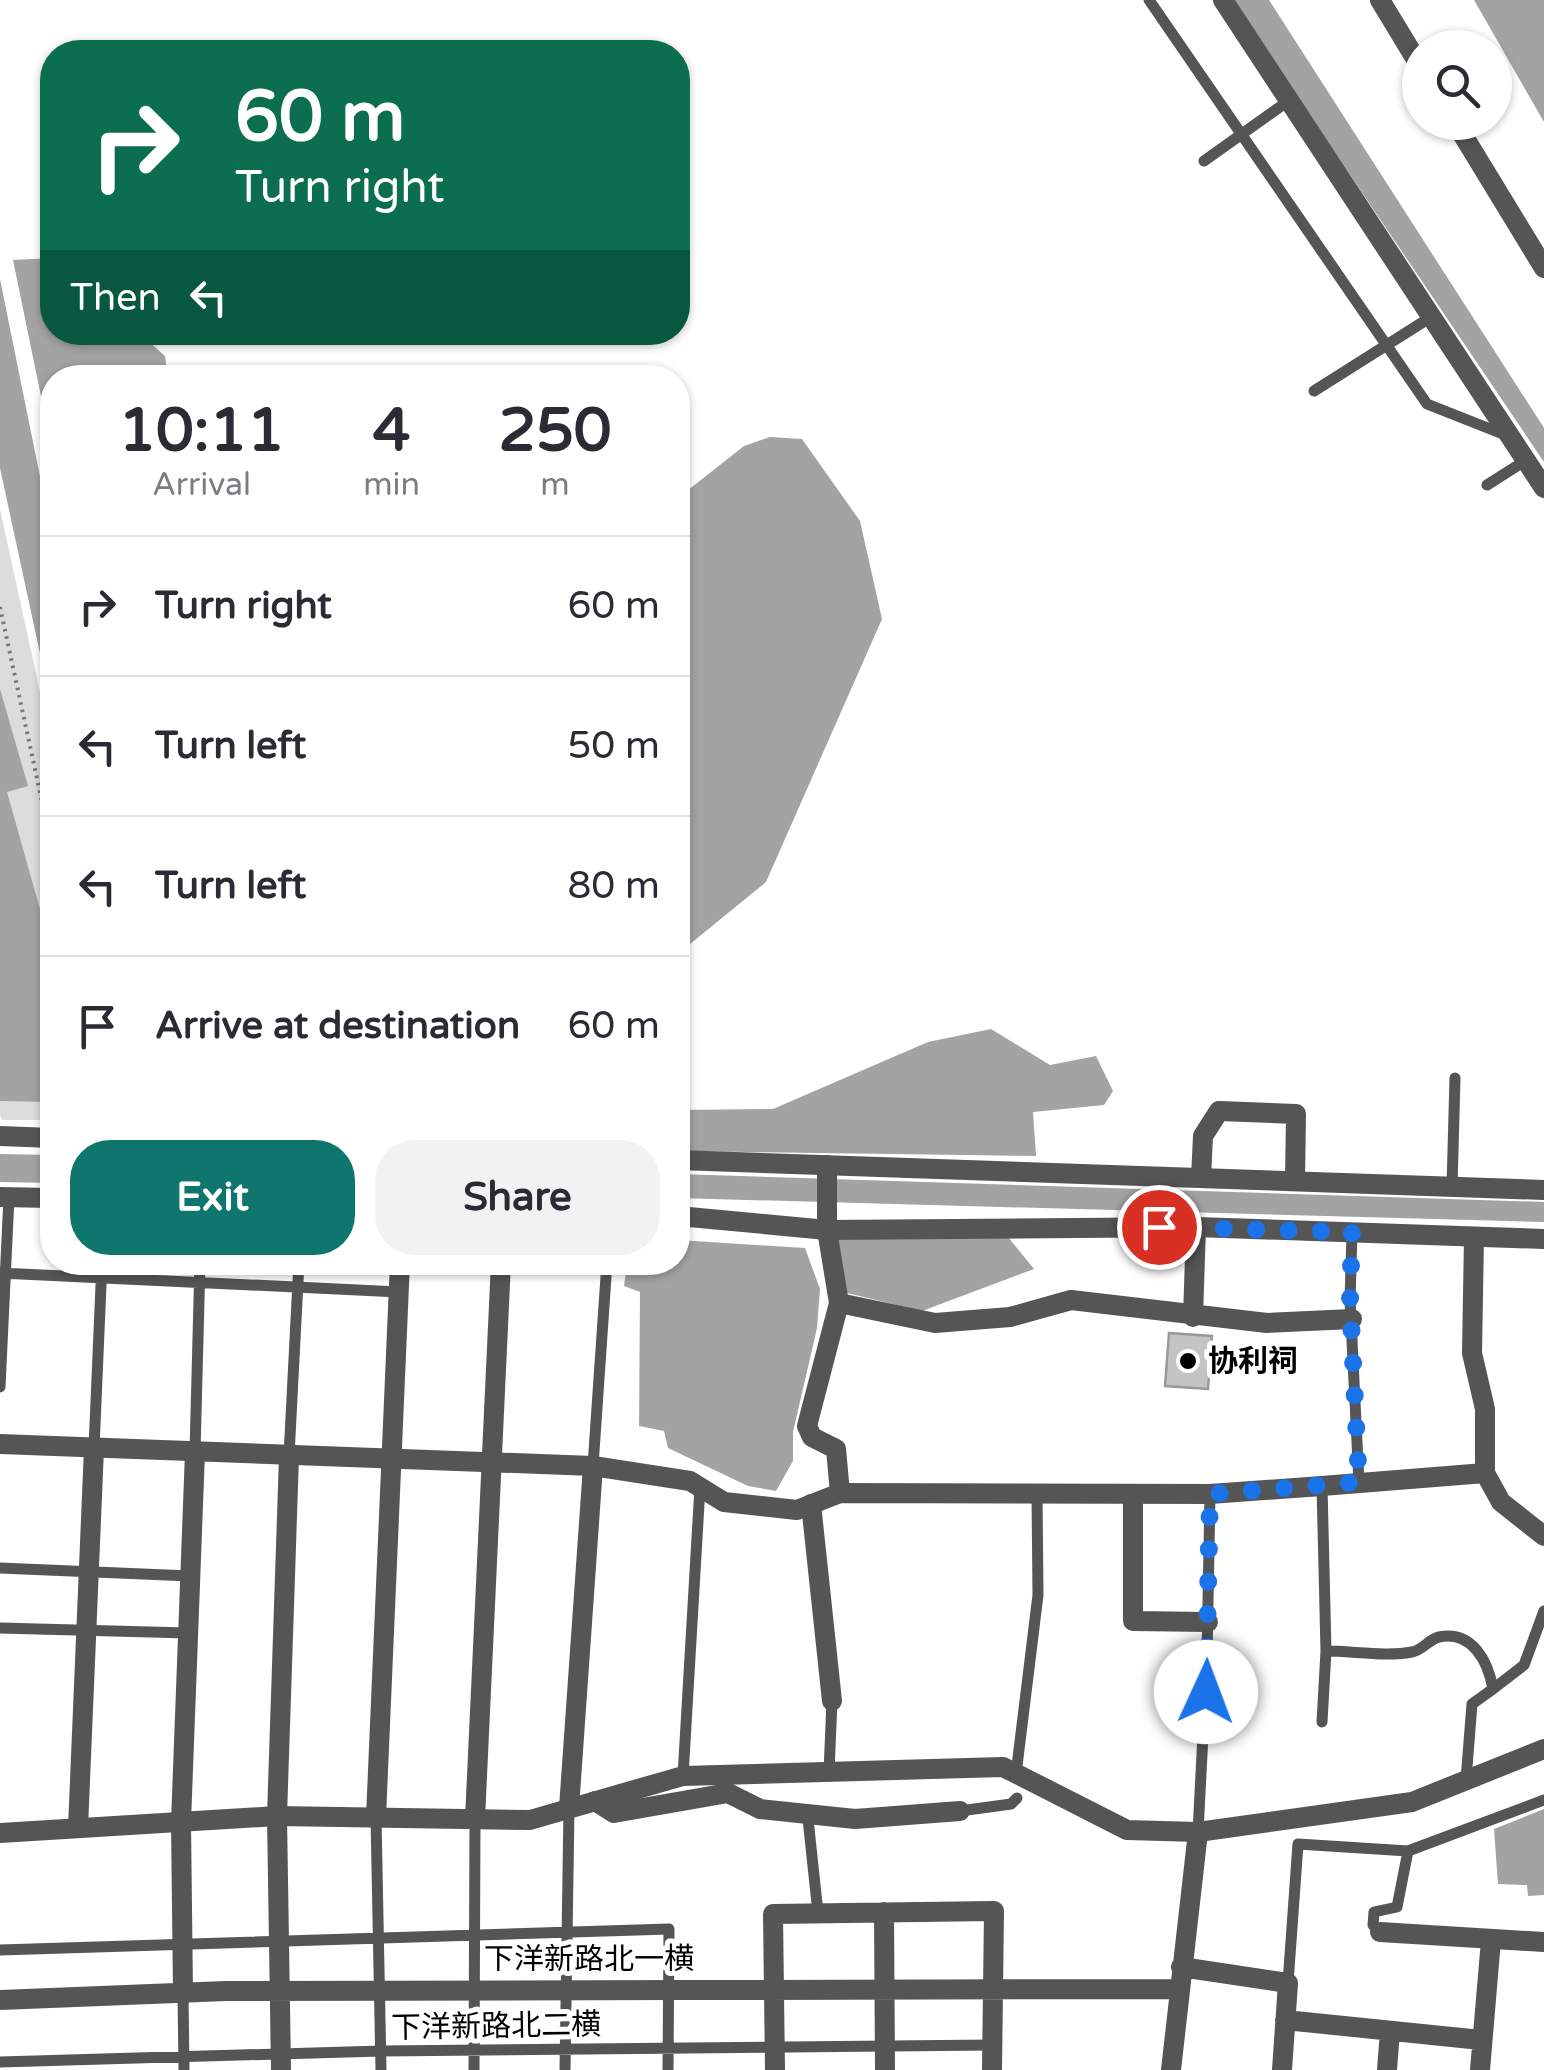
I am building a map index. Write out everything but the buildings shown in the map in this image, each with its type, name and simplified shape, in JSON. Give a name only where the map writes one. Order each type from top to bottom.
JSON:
[{"type":"street","points":[[1223,0],[1292,99],[1544,488]]},
{"type":"street","points":[[1380,0],[1402,36]]},
{"type":"street","points":[[1466,140],[1544,268]]},
{"type":"street","points":[[1201,1178],[1203,1136],[1219,1111],[1296,1114],[1296,1182]]},
{"type":"street","points":[[0,1136],[40,1138]]},
{"type":"street","points":[[690,1160],[1544,1190]]},
{"type":"street","points":[[827,1165],[827,1230],[840,1303],[807,1426],[812,1438],[836,1450],[840,1492]]},
{"type":"street","points":[[4,1197],[40,1198]]},
{"type":"street","points":[[690,1217],[827,1230],[1196,1227],[1544,1239]]},
{"type":"street","points":[[1192,1317],[1196,1227]]},
{"type":"street","points":[[1474,1237],[1472,1354],[1484,1408],[1485,1473],[1501,1502],[1544,1536]]},
{"type":"street","points":[[376,1817],[400,1275]]},
{"type":"street","points":[[475,1819],[500,1275]]},
{"type":"street","points":[[840,1303],[935,1323],[1010,1317],[1071,1300],[1266,1323],[1352,1319]]},
{"type":"street","points":[[0,1444],[593,1466],[690,1481],[724,1502],[796,1510],[840,1492],[1210,1494],[1485,1473]]},
{"type":"street","points":[[78,1828],[94,1448]]},
{"type":"street","points":[[183,1993],[181,1822],[194,1452]]},
{"type":"street","points":[[281,2062],[278,1816],[289,1456]]},
{"type":"street","points":[[569,1808],[593,1466]]},
{"type":"street","points":[[1133,1494],[1132,1621],[1208,1622]]},
{"type":"street","points":[[811,1504],[832,1701]]},
{"type":"street","points":[[0,1833],[278,1816],[530,1820],[683,1776],[1003,1767],[1127,1830],[1198,1832],[1412,1802],[1544,1749]]},
{"type":"street","points":[[595,1800],[614,1813],[728,1793],[760,1809],[855,1819],[960,1811]]},
{"type":"street","points":[[1171,2070],[1198,1832]]},
{"type":"street","points":[[776,2070],[774,1914],[994,1911],[992,2070]]},
{"type":"street","points":[[884,1912],[886,2070]]},
{"type":"street","points":[[1380,1932],[1544,1942]]},
{"type":"street","points":[[1480,2070],[1491,1940]]},
{"type":"street","name":"下洋新路北一横","points":[[0,2000],[280,1991],[993,1988],[1180,1978],[1288,1983]]},
{"type":"street","points":[[1288,1983],[1288,2069]]},
{"type":"street","points":[[1285,2020],[1481,2040]]},
{"type":"street","points":[[1386,2070],[1390,2030]]},
{"type":"lane","points":[[1149,0],[1427,404],[1508,436]]},
{"type":"lane","points":[[1204,161],[1292,99]]},
{"type":"lane","points":[[1314,390],[1431,317]]},
{"type":"lane","points":[[1487,485],[1525,461]]},
{"type":"lane","points":[[1452,1186],[1455,1078]]},
{"type":"lane","points":[[0,1387],[4,1197]]},
{"type":"lane","points":[[1352,1232],[1359,1482]]},
{"type":"lane","points":[[3,1273],[40,1274]]},
{"type":"lane","points":[[52,1275],[399,1292]]},
{"type":"lane","points":[[194,1452],[200,1275]]},
{"type":"lane","points":[[289,1456],[298,1275]]},
{"type":"lane","points":[[593,1466],[606,1275]]},
{"type":"lane","points":[[94,1448],[102,1277]]},
{"type":"lane","points":[[1322,1486],[1326,1651],[1322,1722]]},
{"type":"lane","points":[[683,1776],[700,1488]]},
{"type":"lane","points":[[1016,1774],[1038,1595],[1037,1494]]},
{"type":"lane","points":[[1198,1832],[1210,1494]]},
{"type":"lane","points":[[0,1568],[190,1576]]},
{"type":"lane","points":[[1466,1780],[1472,1704],[1524,1665],[1544,1611]]},
{"type":"lane","points":[[0,1628],[188,1634]]},
{"type":"lane","points":[[1326,1651],[1412,1652],[1435,1637],[1458,1636],[1476,1646],[1490,1671],[1493,1688]]},
{"type":"lane","points":[[829,1772],[832,1701]]},
{"type":"lane","points":[[960,1811],[1011,1804],[1017,1798]]},
{"type":"lane","points":[[1288,1983],[1298,1844],[1408,1851],[1544,1800]]},
{"type":"lane","points":[[565,2070],[569,1808]]},
{"type":"lane","points":[[376,1817],[382,2070]]},
{"type":"lane","points":[[474,2070],[475,1819]]},
{"type":"lane","points":[[808,1819],[818,1913]]},
{"type":"lane","points":[[1380,1932],[1373,1925],[1374,1912],[1397,1908],[1408,1851]]},
{"type":"lane","points":[[0,1950],[669,1928],[668,2070]]},
{"type":"lane","points":[[183,1993],[184,2070]]},
{"type":"lane","name":"下洋新路北二横","points":[[0,2062],[184,2056],[281,2062],[381,2052],[992,2045]]},
{"type":"path","points":[[0,607],[40,792]]},
{"type":"shaded area","points":[[1232,0],[1269,0],[1544,428],[1544,462]]},
{"type":"shaded area","points":[[1474,0],[1544,0],[1544,122],[1512,66],[1512,30],[1491,30]]},
{"type":"shaded area","points":[[40,259],[40,345],[153,345],[165,356],[166,365],[40,365],[40,392],[13,260]]},
{"type":"shaded area","points":[[0,279],[40,477],[40,653],[0,468]]},
{"type":"shaded area","points":[[770,437],[802,439],[860,521],[882,619],[766,882],[690,944],[690,489],[744,446]]},
{"type":"shaded area","points":[[0,509],[40,692],[40,1120],[2,1120]]},
{"type":"shaded area","points":[[0,689],[28,786],[7,792],[40,909],[40,1102],[0,1101]]},
{"type":"shaded area","points":[[991,1029],[1050,1065],[1096,1056],[1113,1091],[1104,1105],[1033,1112],[1036,1156],[690,1151],[690,1110],[773,1109],[928,1042]]},
{"type":"shaded area","points":[[0,1154],[40,1155],[40,1183],[0,1182]]},
{"type":"shaded area","points":[[690,1174],[1544,1202],[1544,1222],[690,1198]]},
{"type":"shaded area","points":[[1004,1232],[1034,1269],[922,1311],[847,1293],[837,1243],[841,1234]]},
{"type":"shaded area","points":[[690,1241],[805,1248],[820,1289],[817,1328],[793,1432],[793,1461],[776,1491],[748,1486],[668,1448],[664,1431],[639,1426],[640,1292],[624,1286],[625,1275],[690,1275]]},
{"type":"shaded area","points":[[1544,1809],[1544,1895],[1528,1896],[1527,1885],[1498,1884],[1494,1829]]},
{"type":"place","name":"协利祠","points":[[1188,1361]]},
{"type":"route","points":[[1159,1227],[1352,1232],[1350,1300],[1359,1482],[1210,1494],[1206,1692]]}]
